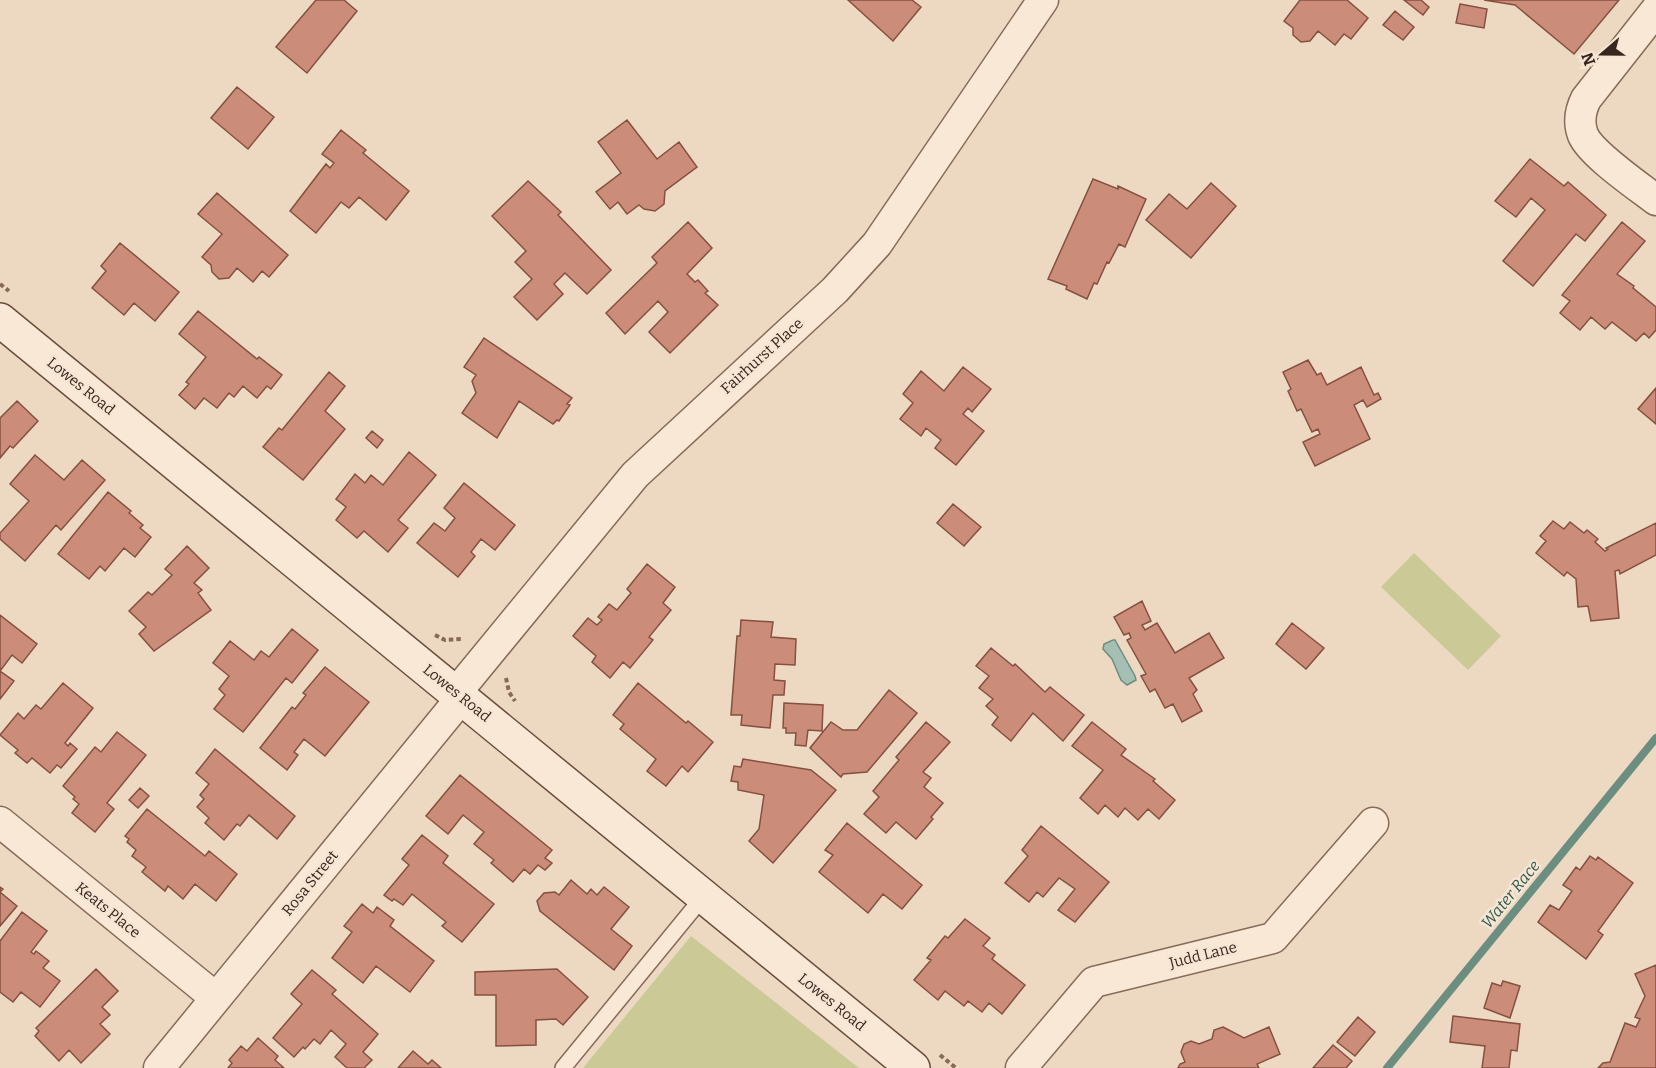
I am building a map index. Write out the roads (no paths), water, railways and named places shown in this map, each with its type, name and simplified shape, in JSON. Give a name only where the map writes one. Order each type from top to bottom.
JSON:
[{"type":"main road","name":"Lowes Road","points":[[0,320],[913,1068]]},
{"type":"street","name":"Fairhurst Place","points":[[459,695],[635,475],[835,290],[878,244],[1043,0]]},
{"type":"street","points":[[1656,10],[1586,99],[1581,109],[1580,121],[1583,135],[1592,148],[1656,200]]},
{"type":"street","name":"Rosa Street","points":[[159,1068],[459,695]]},
{"type":"street","name":"Keats Place","points":[[0,822],[216,998]]},
{"type":"street","name":"Judd Lane","points":[[1021,1068],[1094,981],[1273,938],[1373,823]]},
{"type":"lane","points":[[564,1068],[703,897]]},
{"type":"waterway","name":"Water Race","points":[[1387,1068],[1656,738]]}]
